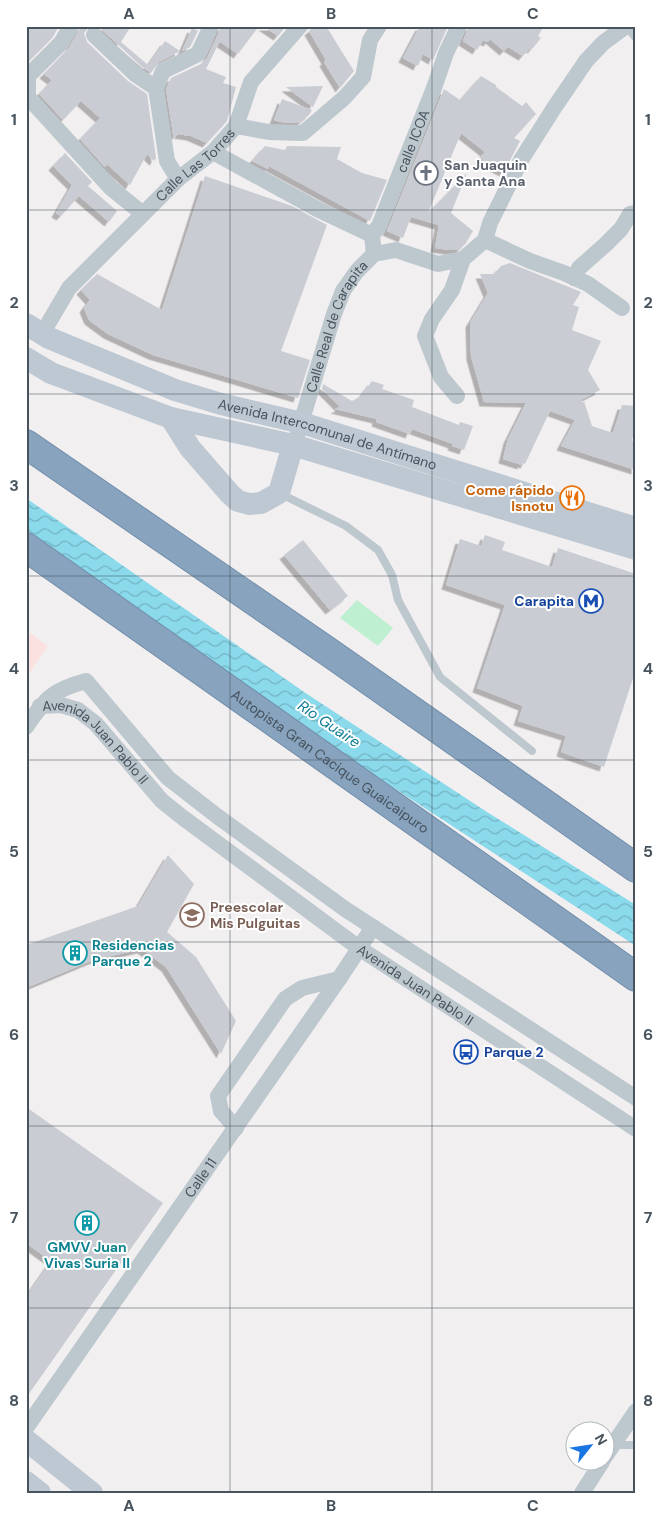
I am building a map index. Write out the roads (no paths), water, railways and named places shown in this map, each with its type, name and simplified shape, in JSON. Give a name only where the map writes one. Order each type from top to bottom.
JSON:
[{"type":"highway","points":[[26,444],[333,655],[636,868]]},
{"type":"highway","name":"Autopista Gran Cacique Guaicaipuro","points":[[26,547],[636,977]]},
{"type":"main road","name":"Avenida Intercomunal de Antímano","points":[[34,329],[115,366],[175,390],[222,404],[302,423],[636,528]]},
{"type":"main road","name":"Avenida Intercomunal de Antímano","points":[[26,358],[52,373],[171,418],[294,445],[636,549]]},
{"type":"main road","points":[[171,418],[190,448],[230,494],[238,501],[249,504],[261,503],[279,493],[294,445]]},
{"type":"main road","points":[[26,1440],[92,1493]]},
{"type":"main road","points":[[26,1482],[40,1493]]},
{"type":"street","points":[[71,26],[62,43],[28,76],[28,97],[111,188],[143,214]]},
{"type":"street","points":[[178,180],[167,161],[156,88],[163,71],[198,54],[211,26]]},
{"type":"street","points":[[236,126],[251,82],[300,26]]},
{"type":"street","name":"Calle Las Torres","points":[[34,329],[69,288],[178,180],[212,152],[236,126],[269,132],[303,133],[344,98],[363,77],[370,40],[379,26]]},
{"type":"street","name":"calle ICOA","points":[[372,235],[379,226],[446,53],[459,26]]},
{"type":"street","points":[[627,26],[636,35]]},
{"type":"street","name":"Calle Real de Carapita","points":[[294,445],[334,314],[343,290],[357,272],[374,254],[396,250],[438,264],[463,259],[485,240],[490,223],[521,160],[554,108],[586,61],[603,43],[627,26]]},
{"type":"street","points":[[94,35],[135,74],[156,88]]},
{"type":"street","points":[[212,152],[317,209],[372,235],[374,254]]},
{"type":"street","points":[[574,278],[579,268],[620,229],[630,214],[636,213]]},
{"type":"street","points":[[485,240],[530,261],[588,284],[622,308]]},
{"type":"street","points":[[457,396],[441,377],[426,336],[432,319],[452,290],[463,259]]},
{"type":"street","name":"Avenida Juan Pablo II","points":[[40,706],[52,694],[86,681],[168,778],[225,822],[345,909],[636,1098]]},
{"type":"street","name":"Avenida Juan Pablo II","points":[[40,706],[61,705],[78,710],[96,724],[162,801],[359,948],[636,1129]]},
{"type":"street","points":[[26,727],[40,706]]},
{"type":"street","name":"Calle 11","points":[[26,1428],[339,980],[373,927]]},
{"type":"street","points":[[236,1128],[221,1111],[218,1096],[284,999],[302,988],[339,980]]},
{"type":"street","points":[[614,1444],[636,1411]]},
{"type":"street","points":[[582,1493],[596,1472]]},
{"type":"lane","points":[[279,493],[346,526],[378,550],[392,575],[398,600],[440,676],[532,751]]},
{"type":"lane","points":[[614,1451],[636,1445]]},
{"type":"water","name":"Río Guaire","points":[[26,498],[304,692],[487,812],[636,905],[636,946],[276,711],[26,534]]},
{"type":"place","name":"San Juaquin y Santa Ana","points":[[426,173]]},
{"type":"place","name":"Come rápido Isnotu","points":[[572,498]]},
{"type":"place","name":"Carapita","points":[[591,601]]},
{"type":"place","name":"Preescolar Mis Pulguitas","points":[[192,915]]},
{"type":"place","name":"Residencias Parque 2","points":[[75,953]]},
{"type":"place","name":"Parque 2","points":[[466,1052]]},
{"type":"place","name":"GMVV Juan Vivas Suria II","points":[[87,1223]]}]
